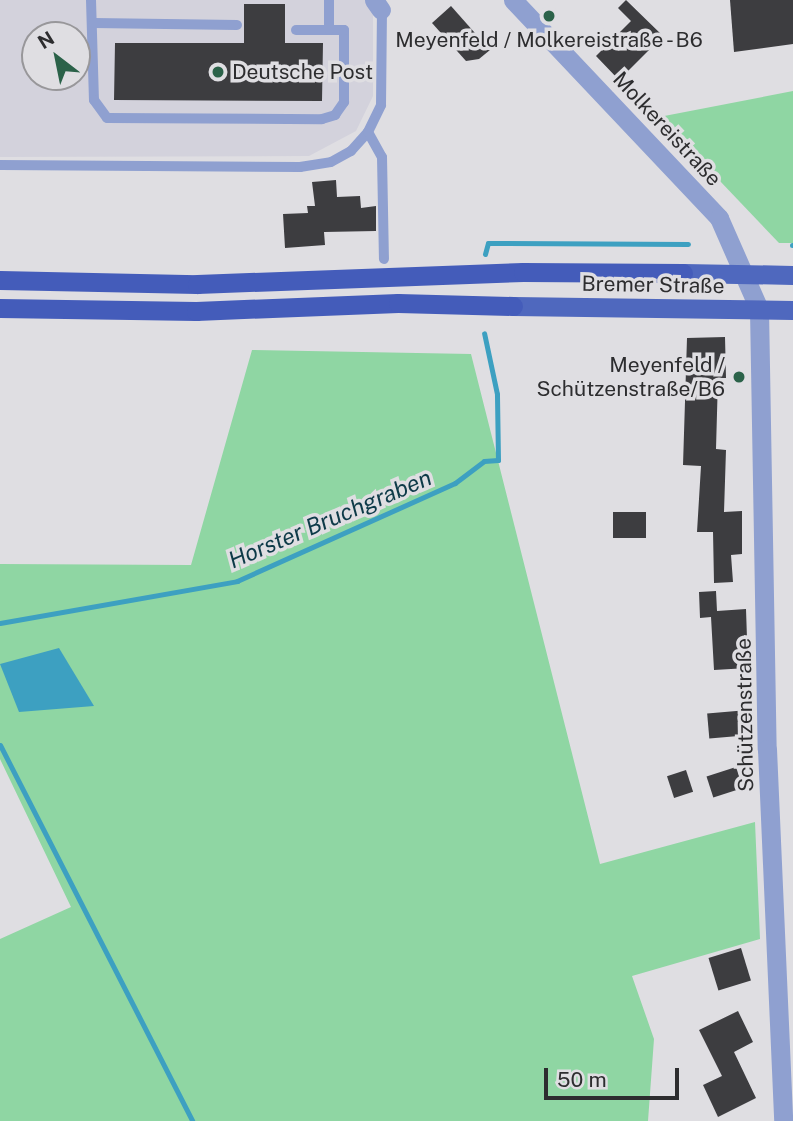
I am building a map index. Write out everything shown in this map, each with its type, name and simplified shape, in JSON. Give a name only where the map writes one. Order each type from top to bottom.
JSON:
[{"type":"highway","name":"Bremer Straße","points":[[0,280],[197,284],[523,272],[682,273]]},
{"type":"highway","points":[[0,308],[196,311],[398,303],[513,306]]},
{"type":"main road","name":"Bremer Straße","points":[[682,273],[793,275]]},
{"type":"main road","name":"Bremer Straße","points":[[513,306],[793,310]]},
{"type":"street","name":"Molkereistraße","points":[[513,0],[719,218],[760,309]]},
{"type":"street","name":"Schützenstraße","points":[[760,309],[767,749],[783,1121]]},
{"type":"lane","points":[[91,0],[94,23],[94,100],[107,118],[322,119],[335,115],[344,102],[344,30],[296,30]]},
{"type":"lane","points":[[329,0],[330,30]]},
{"type":"lane","points":[[0,165],[300,167],[331,162],[351,151],[368,132],[382,105],[380,3]]},
{"type":"lane","points":[[94,23],[237,25]]},
{"type":"lane","points":[[368,132],[382,157],[383,259]]},
{"type":"shaded area","points":[[0,0],[373,0],[373,96],[356,131],[309,156],[0,157]]},
{"type":"green space","points":[[793,91],[793,243],[779,243],[659,117]]},
{"type":"green space","points":[[252,350],[471,354],[600,864],[755,822],[760,939],[632,976],[654,1039],[648,1121],[0,1121],[0,939],[71,907],[0,759],[0,564],[191,565]]},
{"type":"water","points":[[59,648],[94,706],[19,712],[0,664]]},
{"type":"building","points":[[626,0],[663,36],[619,80],[596,56],[631,21],[618,8]]},
{"type":"building","points":[[730,0],[793,0],[793,44],[734,52]]},
{"type":"building","name":"Deutsche Post","points":[[244,4],[285,4],[285,43],[323,43],[322,101],[114,100],[115,43],[244,43]]},
{"type":"building","points":[[451,6],[490,50],[479,59],[466,61],[432,23]]},
{"type":"building","points":[[336,180],[337,197],[360,196],[361,208],[376,206],[376,231],[324,232],[325,245],[285,248],[283,214],[308,213],[307,206],[315,206],[312,182]]},
{"type":"building","points":[[725,337],[726,378],[718,378],[716,449],[726,450],[724,512],[742,511],[742,554],[731,555],[733,582],[714,583],[713,532],[697,532],[701,466],[683,465],[687,338]]},
{"type":"building","points":[[613,512],[646,512],[646,538],[613,538]]},
{"type":"building","points":[[716,591],[717,611],[746,609],[748,668],[714,670],[711,617],[700,618],[699,592]]},
{"type":"building","points":[[748,710],[750,735],[709,738],[707,714]]},
{"type":"building","points":[[736,767],[743,788],[713,798],[707,777]]},
{"type":"building","points":[[686,770],[693,792],[674,798],[667,776]]},
{"type":"building","points":[[741,948],[751,981],[718,990],[708,958]]},
{"type":"building","points":[[738,1011],[753,1042],[734,1052],[756,1098],[718,1117],[703,1085],[722,1076],[699,1030]]},
{"type":"waterway","name":"Horster Bruchgraben","points":[[485,254],[488,243],[688,244]]},
{"type":"waterway","name":"Horster Bruchgraben","points":[[0,623],[237,581],[455,483],[484,461],[498,460],[497,394],[484,333]]},
{"type":"waterway","points":[[0,745],[192,1121]]},
{"type":"place","name":"Meyenfeld / Molkereistraße - B6","points":[[549,16]]},
{"type":"place","name":"Deutsche Post","points":[[218,72]]},
{"type":"place","name":"Meyenfeld / Schützenstraße/B6","points":[[739,377]]}]
